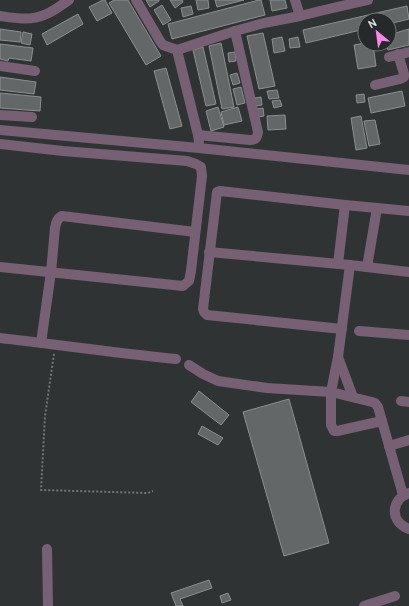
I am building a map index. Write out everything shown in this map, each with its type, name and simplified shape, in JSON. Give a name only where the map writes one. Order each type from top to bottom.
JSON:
[{"type":"street","points":[[0,16],[37,18],[45,15],[69,0]]},
{"type":"street","points":[[136,0],[163,45],[177,50],[264,23],[365,0]]},
{"type":"street","points":[[296,0],[300,16]]},
{"type":"street","points":[[198,135],[250,140],[257,138],[258,132],[235,31]]},
{"type":"street","points":[[177,50],[198,135],[199,148]]},
{"type":"street","points":[[374,85],[404,77],[404,74],[394,55],[409,52]]},
{"type":"street","points":[[0,66],[35,70]]},
{"type":"street","points":[[0,115],[32,117]]},
{"type":"street","points":[[0,130],[199,148],[409,170]]},
{"type":"street","points":[[0,144],[187,161],[196,164],[201,168],[202,176],[189,280],[183,286],[0,267]]},
{"type":"street","points":[[342,329],[206,314],[203,309],[216,193],[218,191],[409,211]]},
{"type":"street","points":[[338,264],[345,205]]},
{"type":"street","points":[[367,267],[377,208]]},
{"type":"street","points":[[41,343],[51,272],[55,228],[60,217],[62,216],[195,232]]},
{"type":"street","points":[[210,252],[409,272]]},
{"type":"street","points":[[350,265],[338,357],[331,392],[331,425],[334,431],[337,431],[382,421]]},
{"type":"street","points":[[359,330],[409,335]]},
{"type":"street","points":[[0,338],[176,359]]},
{"type":"street","points":[[338,357],[353,397]]},
{"type":"street","points":[[189,365],[202,374],[218,381],[267,388],[331,392],[375,403],[378,407],[389,446],[406,494],[400,498],[396,505],[396,518],[401,525],[409,529]]},
{"type":"street","points":[[389,446],[409,440]]},
{"type":"street","points":[[47,549],[48,606]]},
{"type":"street","points":[[364,606],[395,596]]},
{"type":"path","points":[[56,344],[45,416],[41,490],[148,493],[153,491]]},
{"type":"building","points":[[105,0],[112,13],[97,21],[89,7]]},
{"type":"building","points":[[114,0],[128,0],[161,56],[146,65],[109,3]]},
{"type":"building","points":[[146,0],[159,0],[159,1],[150,7]]},
{"type":"building","points":[[170,0],[182,0],[183,2],[175,8]]},
{"type":"building","points":[[196,0],[208,0],[209,8],[198,10]]},
{"type":"building","points":[[215,0],[244,0],[217,7]]},
{"type":"building","points":[[261,0],[265,15],[172,39],[168,24]]},
{"type":"building","points":[[270,0],[285,0],[287,8],[272,11]]},
{"type":"building","points":[[162,5],[171,20],[163,25],[154,10]]},
{"type":"building","points":[[191,6],[193,14],[183,17],[181,8]]},
{"type":"building","points":[[407,6],[409,19],[397,22],[397,12],[381,12]]},
{"type":"building","points":[[78,14],[83,24],[47,45],[42,34]]},
{"type":"building","points":[[357,18],[357,31],[306,43],[303,30]]},
{"type":"building","points":[[0,29],[21,32],[20,42],[0,40]]},
{"type":"building","points":[[409,29],[409,45],[397,48],[397,33]]},
{"type":"building","points":[[23,32],[32,34],[30,45],[21,43]]},
{"type":"building","points":[[263,33],[275,86],[259,89],[247,36]]},
{"type":"building","points":[[282,37],[285,51],[274,53],[272,39]]},
{"type":"building","points":[[298,37],[300,47],[290,48],[289,39]]},
{"type":"building","points":[[221,43],[234,107],[222,109],[209,46]]},
{"type":"building","points":[[0,44],[33,48],[31,61],[9,58],[8,61],[0,59]]},
{"type":"building","points":[[357,44],[357,52],[374,52],[376,66],[358,69],[354,45]]},
{"type":"building","points":[[203,47],[216,104],[206,106],[193,50]]},
{"type":"building","points":[[235,52],[236,61],[229,62],[228,53]]},
{"type":"building","points":[[166,68],[182,126],[170,129],[154,71]]},
{"type":"building","points":[[237,73],[240,83],[233,85],[230,75]]},
{"type":"building","points":[[0,77],[36,82],[34,94],[0,90]]},
{"type":"building","points":[[241,87],[245,103],[237,105],[233,89]]},
{"type":"building","points":[[277,90],[279,98],[269,99],[267,91]]},
{"type":"building","points":[[402,91],[405,106],[371,113],[368,98]]},
{"type":"building","points":[[0,93],[41,97],[40,111],[0,108]]},
{"type":"building","points":[[364,94],[365,102],[357,103],[356,95]]},
{"type":"building","points":[[261,97],[262,105],[256,106],[255,98]]},
{"type":"building","points":[[280,100],[282,106],[274,108],[272,101]]},
{"type":"building","points":[[218,107],[224,127],[211,131],[206,111]]},
{"type":"building","points":[[238,107],[242,121],[224,125],[221,112]]},
{"type":"building","points":[[263,108],[264,116],[258,117],[257,109]]},
{"type":"building","points":[[285,115],[286,129],[268,130],[267,116]]},
{"type":"building","points":[[361,116],[367,148],[356,150],[351,118]]},
{"type":"building","points":[[375,120],[380,144],[369,146],[364,121]]},
{"type":"building","points":[[199,391],[229,415],[221,425],[191,402]]},
{"type":"building","points":[[289,399],[329,543],[284,556],[243,412]]},
{"type":"building","points":[[202,426],[223,438],[218,445],[198,434]]},
{"type":"building","points":[[209,580],[212,588],[180,599],[183,606],[176,606],[171,593]]},
{"type":"building","points":[[228,593],[231,600],[222,603],[220,596]]}]
